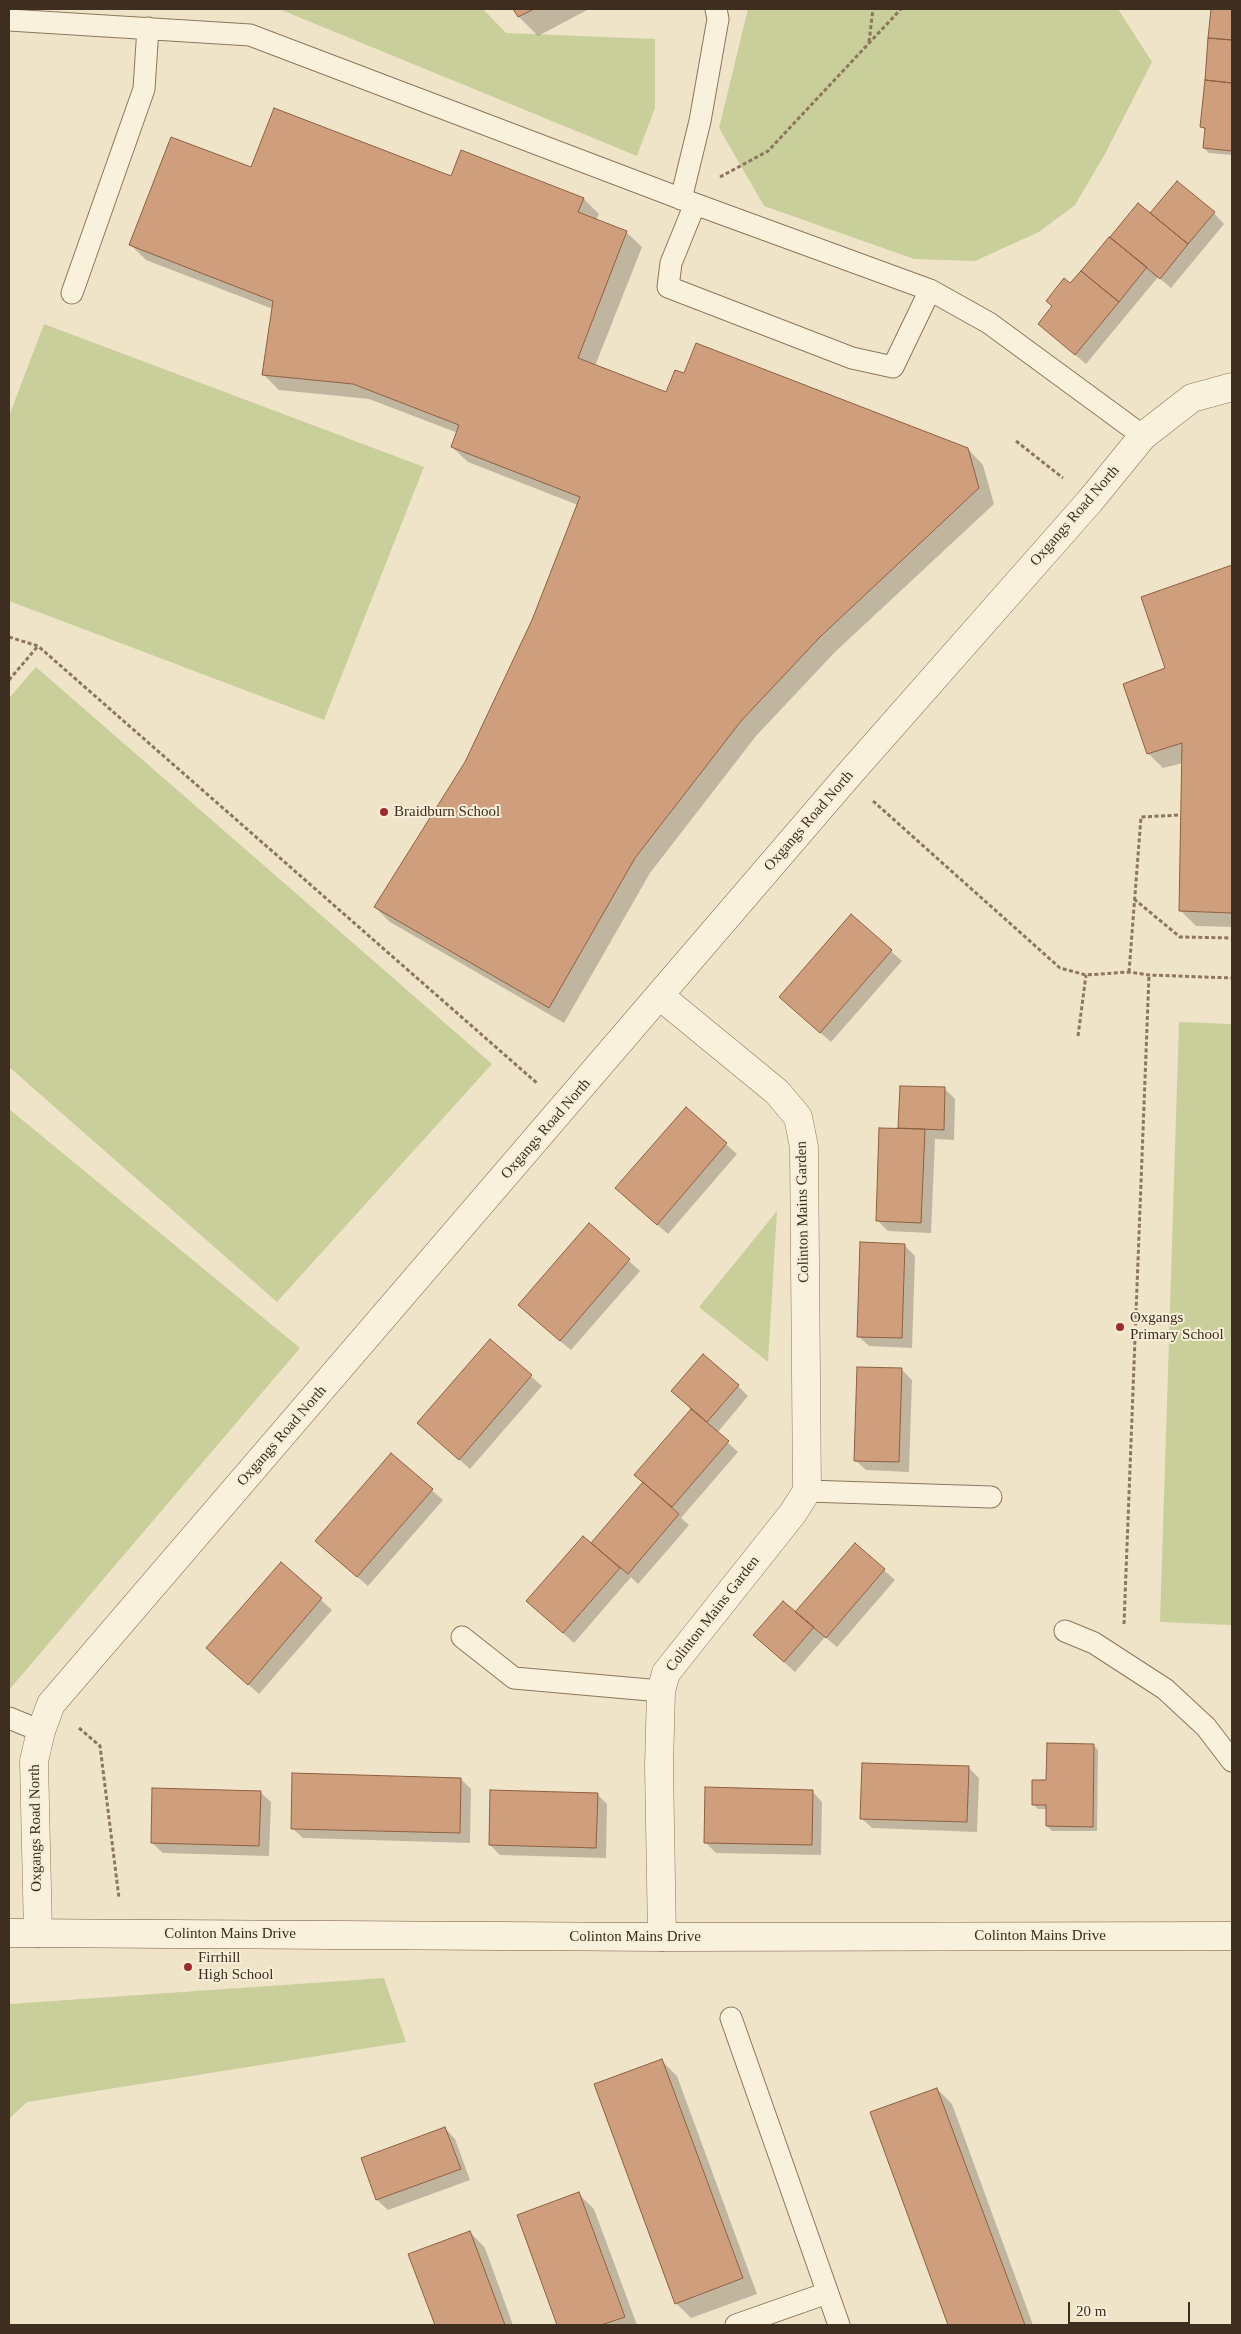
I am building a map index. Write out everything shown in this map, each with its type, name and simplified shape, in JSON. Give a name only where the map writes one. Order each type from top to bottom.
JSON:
[{"type":"street","name":"Oxgangs Road North","points":[[38,1933],[34,1761],[41,1731],[51,1704],[845,779],[1090,501],[1143,436],[1192,398],[1232,387]]},
{"type":"street","name":"Colinton Mains Garden","points":[[660,996],[776,1092],[798,1117],[804,1147],[806,1491],[793,1512],[666,1673],[662,1691],[659,1796],[662,1937]]},
{"type":"street","points":[[9,1933],[38,1933]]},
{"type":"street","name":"Colinton Mains Drive","points":[[38,1933],[662,1937],[1232,1936]]},
{"type":"lane","points":[[716,9],[718,19],[688,202],[671,263],[668,287],[852,358],[893,367],[930,290]]},
{"type":"lane","points":[[9,20],[250,35],[688,202],[930,290],[989,322],[1143,436]]},
{"type":"lane","points":[[72,293],[144,89],[148,28]]},
{"type":"lane","points":[[806,1491],[991,1497]]},
{"type":"lane","points":[[1066,1631],[1094,1643],[1164,1689],[1206,1727],[1232,1762]]},
{"type":"lane","name":"Colinton Mains Garden","points":[[462,1638],[514,1678],[662,1691]]},
{"type":"lane","points":[[9,1718],[41,1731]]},
{"type":"lane","points":[[731,2018],[839,2325]]},
{"type":"lane","points":[[736,2325],[827,2293]]},
{"type":"path","points":[[869,43],[873,9]]},
{"type":"path","points":[[688,202],[768,151],[901,9]]},
{"type":"path","points":[[1016,441],[1090,501]]},
{"type":"path","points":[[9,637],[38,646],[564,1108]]},
{"type":"path","points":[[9,680],[38,646]]},
{"type":"path","points":[[845,779],[900,823],[1060,968],[1086,975],[1129,972],[1148,975],[1232,978]]},
{"type":"path","points":[[1129,972],[1141,817],[1180,815]]},
{"type":"path","points":[[1134,898],[1180,937],[1232,938]]},
{"type":"path","points":[[1078,1036],[1086,975]]},
{"type":"path","points":[[1122,1660],[1148,975]]},
{"type":"path","points":[[51,1704],[100,1746],[123,1934]]},
{"type":"green space","points":[[279,9],[483,9],[506,33],[655,39],[655,108],[637,156]]},
{"type":"green space","points":[[748,9],[1118,9],[1152,62],[1105,154],[1075,205],[1039,232],[975,261],[914,259],[764,206],[719,128]]},
{"type":"green space","points":[[44,324],[424,467],[324,720],[9,601],[9,416]]},
{"type":"green space","points":[[36,667],[492,1064],[277,1302],[9,1067],[9,698]]},
{"type":"green space","points":[[1179,1022],[1232,1024],[1232,1625],[1160,1622]]},
{"type":"green space","points":[[9,1109],[300,1348],[9,1690]]},
{"type":"green space","points":[[777,1211],[768,1362],[699,1307]]},
{"type":"green space","points":[[384,1978],[406,2042],[27,2102],[9,2119],[9,2004]]},
{"type":"building","points":[[513,9],[534,9],[518,17]]},
{"type":"building","points":[[1211,9],[1232,9],[1232,40],[1208,38]]},
{"type":"building","points":[[1208,38],[1232,40],[1232,83],[1205,80]]},
{"type":"building","points":[[1205,80],[1232,83],[1232,151],[1203,148],[1205,128],[1200,127]]},
{"type":"building","points":[[274,108],[451,176],[461,150],[584,198],[578,212],[627,231],[578,358],[666,392],[675,370],[684,373],[696,343],[968,448],[979,488],[820,637],[741,721],[635,858],[549,1008],[374,907],[465,762],[532,620],[580,497],[451,447],[459,425],[353,384],[262,375],[273,301],[129,245],[171,137],[251,167]]},
{"type":"building","points":[[1177,181],[1215,212],[1188,244],[1150,213]]},
{"type":"building","points":[[1138,203],[1188,244],[1160,279],[1110,237]]},
{"type":"building","points":[[1109,237],[1147,267],[1119,302],[1081,271]]},
{"type":"building","points":[[1081,271],[1119,302],[1075,355],[1038,324],[1052,306],[1046,301],[1064,278],[1070,283]]},
{"type":"building","points":[[1232,565],[1232,913],[1179,911],[1182,743],[1147,754],[1123,684],[1165,668],[1141,597]]},
{"type":"building","points":[[851,914],[892,950],[820,1033],[779,997]]},
{"type":"building","points":[[900,1086],[945,1087],[944,1130],[898,1128]]},
{"type":"building","points":[[686,1107],[727,1143],[657,1225],[615,1188]]},
{"type":"building","points":[[879,1128],[925,1129],[921,1223],[876,1221]]},
{"type":"building","points":[[589,1223],[630,1259],[560,1341],[518,1305]]},
{"type":"building","points":[[860,1242],[905,1244],[902,1338],[857,1337]]},
{"type":"building","points":[[490,1339],[532,1375],[459,1460],[417,1423]]},
{"type":"building","points":[[703,1354],[739,1385],[707,1422],[671,1391]]},
{"type":"building","points":[[857,1367],[902,1368],[899,1462],[854,1461]]},
{"type":"building","points":[[691,1409],[729,1441],[672,1507],[634,1475]]},
{"type":"building","points":[[391,1453],[433,1489],[357,1577],[315,1541]]},
{"type":"building","points":[[643,1482],[679,1514],[628,1574],[591,1543]]},
{"type":"building","points":[[583,1536],[620,1568],[563,1633],[526,1601]]},
{"type":"building","points":[[855,1543],[885,1569],[826,1638],[795,1612]]},
{"type":"building","points":[[281,1562],[322,1598],[248,1685],[206,1648]]},
{"type":"building","points":[[783,1601],[814,1627],[784,1662],[753,1635]]},
{"type":"building","points":[[1047,1743],[1094,1744],[1093,1827],[1046,1826],[1046,1805],[1032,1805],[1032,1780],[1046,1780]]},
{"type":"building","points":[[862,1763],[969,1766],[967,1822],[860,1819]]},
{"type":"building","points":[[292,1773],[461,1778],[460,1833],[291,1829]]},
{"type":"building","points":[[705,1787],[813,1790],[812,1845],[704,1843]]},
{"type":"building","points":[[152,1788],[261,1791],[259,1846],[151,1843]]},
{"type":"building","points":[[490,1790],[598,1793],[596,1848],[489,1845]]},
{"type":"building","points":[[662,2059],[743,2278],[675,2304],[594,2084]]},
{"type":"building","points":[[937,2088],[1025,2325],[948,2325],[870,2112]]},
{"type":"building","points":[[445,2127],[461,2169],[376,2200],[361,2158]]},
{"type":"building","points":[[579,2192],[625,2317],[601,2325],[557,2325],[517,2215]]},
{"type":"building","points":[[470,2231],[505,2325],[435,2325],[408,2254]]},
{"type":"place","name":"Braidburn School","points":[[384,812]]},
{"type":"place","name":"Oxgangs Primary School","points":[[1120,1327]]},
{"type":"place","name":"Firrhill High School","points":[[188,1967]]}]
